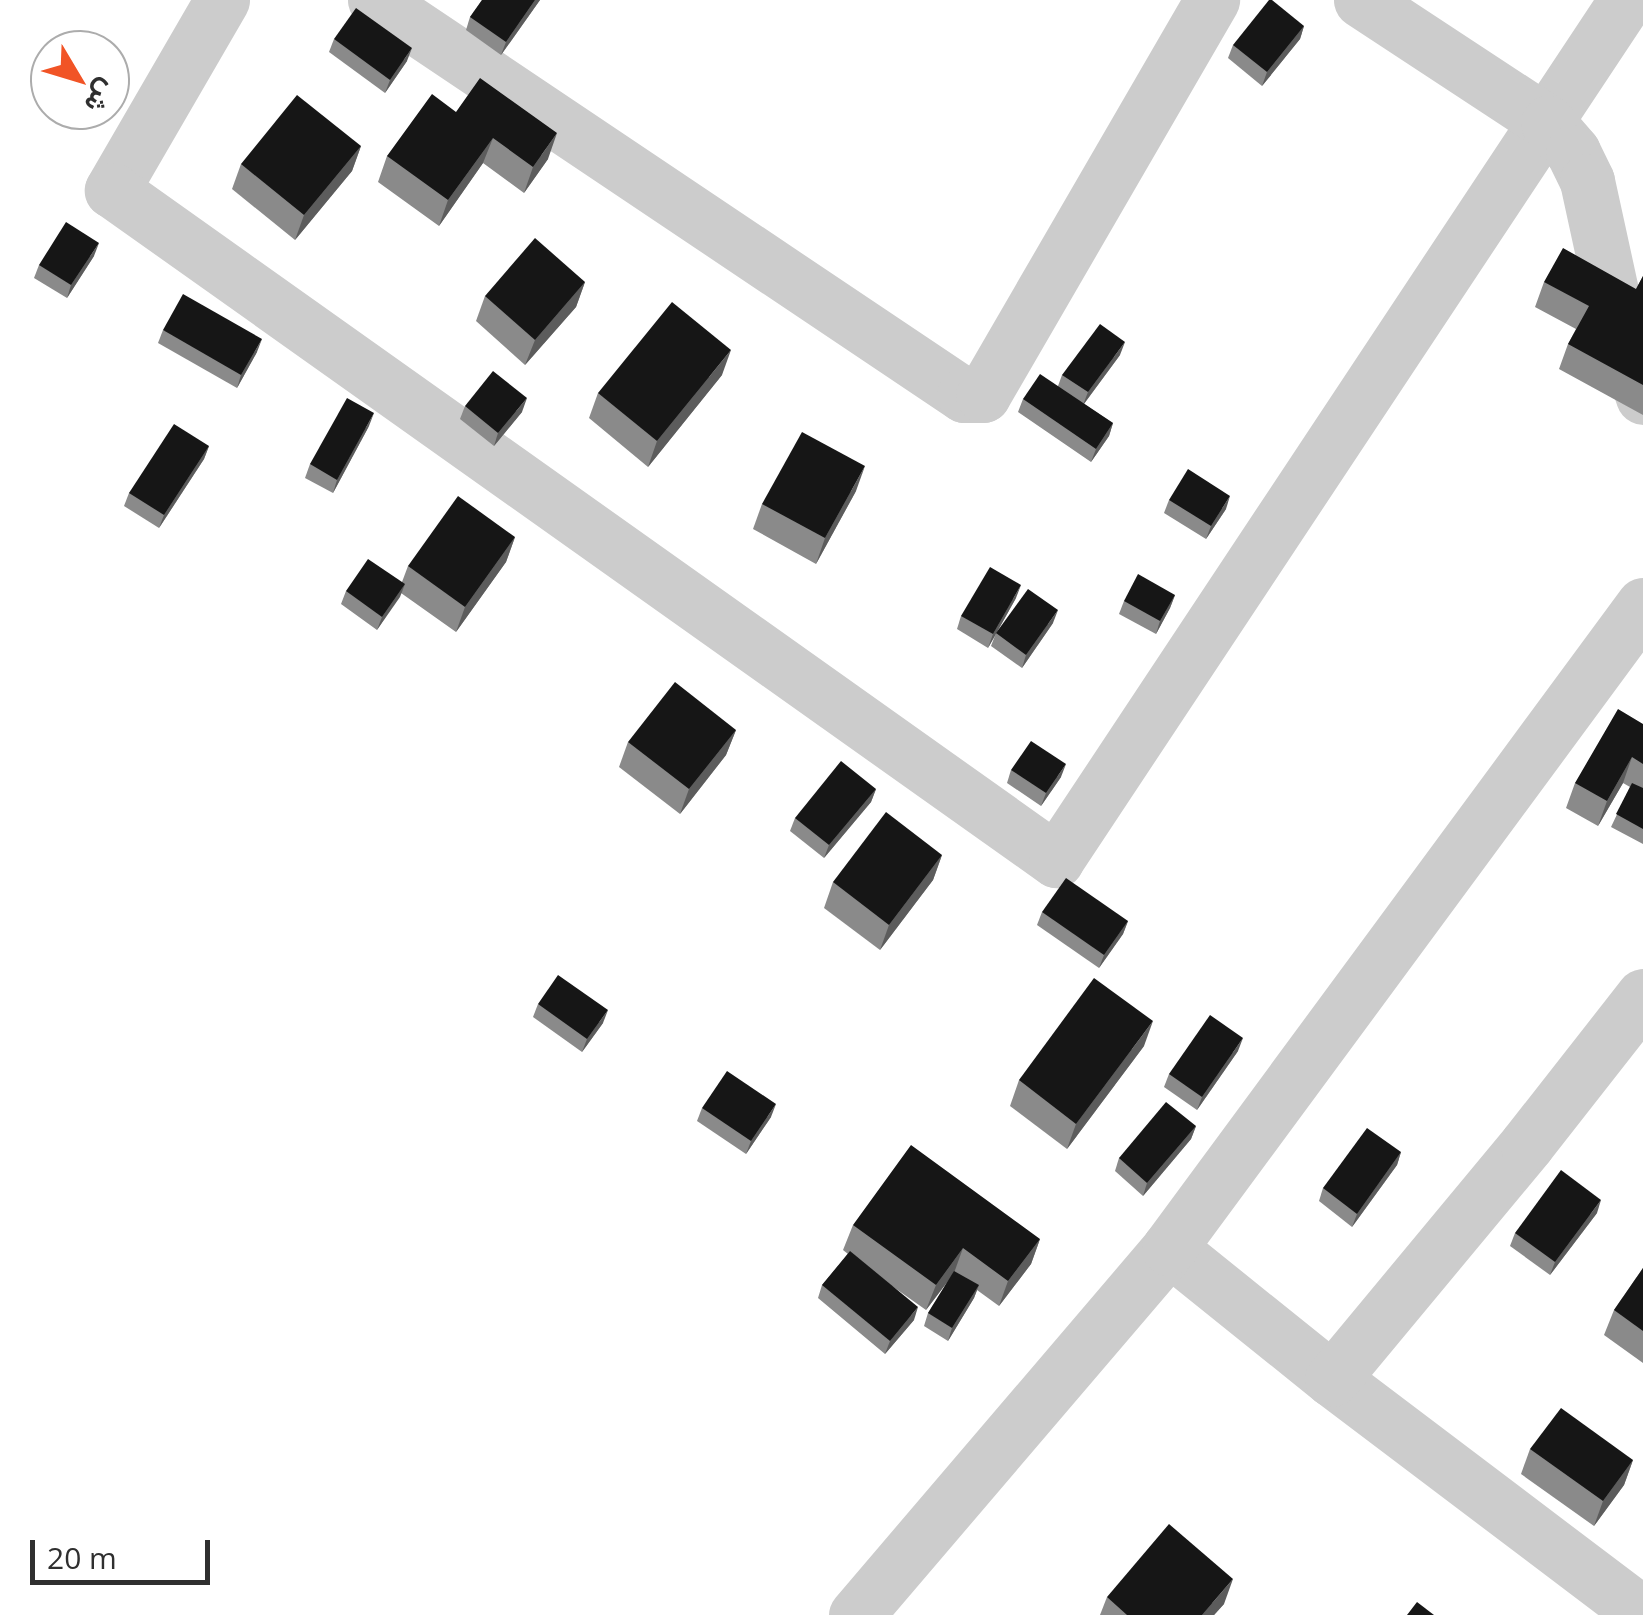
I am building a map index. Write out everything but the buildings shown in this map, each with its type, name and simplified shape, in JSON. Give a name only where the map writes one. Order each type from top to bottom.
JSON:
[{"type":"street","points":[[222,0],[112,190],[1056,860],[1626,0]]},
{"type":"street","points":[[375,0],[964,395],[983,395],[1212,0]]},
{"type":"street","points":[[1360,0],[1548,123],[1573,152],[1588,181],[1618,323],[1643,397]]},
{"type":"street","points":[[856,1615],[1169,1248],[1643,605]]},
{"type":"street","points":[[1332,1380],[1643,996]]},
{"type":"street","points":[[1169,1248],[1332,1380],[1643,1614]]}]
